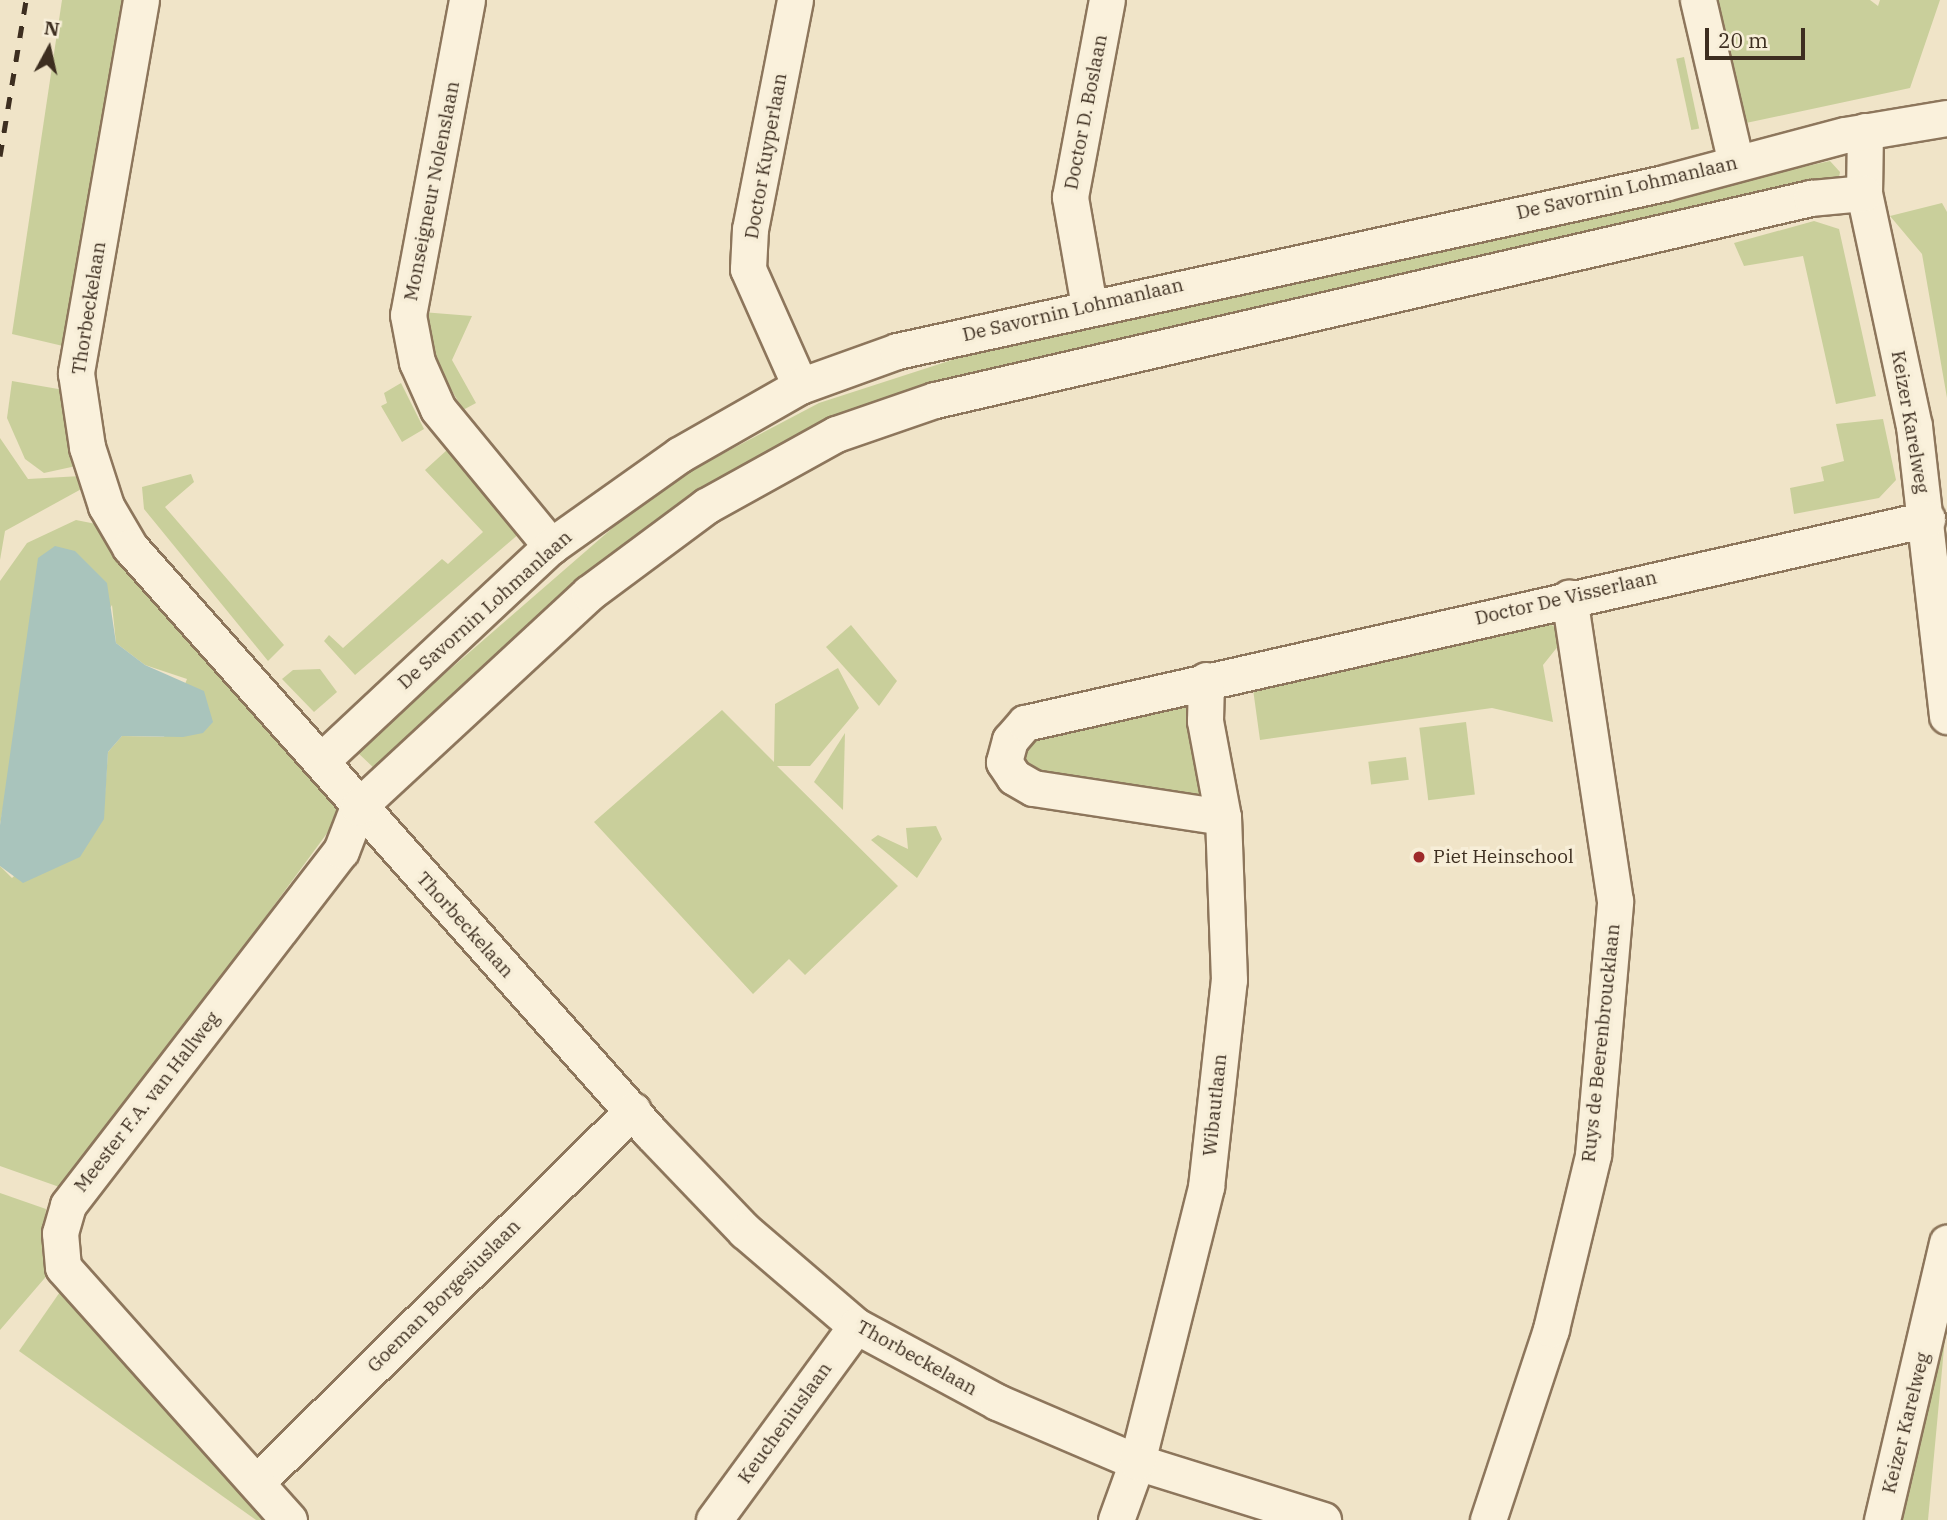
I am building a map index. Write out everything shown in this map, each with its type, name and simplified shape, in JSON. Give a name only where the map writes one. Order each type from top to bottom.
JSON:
[{"type":"street","name":"Thorbeckelaan","points":[[141,0],[76,373],[87,447],[106,506],[130,547],[321,761],[358,807],[745,1231],[856,1326],[997,1402],[1137,1462],[1323,1520]]},
{"type":"street","name":"Monseigneur Nolenslaan","points":[[467,0],[408,314],[416,362],[438,409],[551,545]]},
{"type":"street","name":"Doctor Kuyperlaan","points":[[795,0],[750,229],[748,270],[800,386]]},
{"type":"street","name":"Doctor D. Boslaan","points":[[1090,306],[1070,197],[1107,0]]},
{"type":"street","points":[[1698,0],[1736,163]]},
{"type":"street","name":"De Savornin Lohmanlaan","points":[[321,761],[551,545],[679,456],[800,386],[897,351],[1736,163],[1865,131],[1947,118]]},
{"type":"street","name":"Keizer Karelweg","points":[[1865,131],[1864,193],[1927,519],[1947,716]]},
{"type":"street","points":[[358,807],[589,593],[695,514],[836,434],[935,400],[1154,346],[1811,198],[1864,193]]},
{"type":"street","points":[[1144,294],[1154,346]]},
{"type":"street","name":"Doctor De Visserlaan","points":[[1223,817],[1033,788],[1014,777],[1004,762],[1010,740],[1025,723],[1569,597],[1927,519]]},
{"type":"street","name":"Ruys de Beerenbroucklaan","points":[[1488,1520],[1551,1329],[1593,1156],[1606,1009],[1615,901],[1569,597]]},
{"type":"street","name":"Wibautlaan","points":[[1115,1520],[1137,1462],[1206,1187],[1228,980],[1223,817],[1205,721],[1206,680]]},
{"type":"street","name":"Meester F.A. van Hallweg","points":[[289,1520],[63,1267],[60,1233],[68,1205],[341,851],[358,807]]},
{"type":"street","name":"Goeman Borgesiuslaan","points":[[256,1483],[633,1110]]},
{"type":"street","name":"Keizer Karelweg","points":[[1882,1520],[1947,1243]]},
{"type":"street","name":"Keucheniuslaan","points":[[714,1520],[856,1326]]},
{"type":"green space","points":[[62,0],[123,0],[63,346],[12,334]]},
{"type":"green space","points":[[1718,0],[1870,0],[1878,6],[1880,0],[1940,0],[1910,88],[1746,123]]},
{"type":"green space","points":[[1684,57],[1699,128],[1691,130],[1676,59]]},
{"type":"green space","points":[[1830,161],[1840,172],[1837,187],[840,423],[376,770],[356,751],[624,518],[688,472],[819,403],[995,346]]},
{"type":"green space","points":[[1942,203],[1947,212],[1947,398],[1922,254],[1890,216]]},
{"type":"green space","points":[[1814,221],[1839,229],[1876,396],[1836,404],[1803,256],[1744,266],[1734,243]]},
{"type":"green space","points":[[422,312],[472,316],[452,360],[476,403],[463,410],[440,370]]},
{"type":"green space","points":[[12,381],[64,390],[76,466],[44,473],[25,459],[7,418]]},
{"type":"green space","points":[[401,383],[424,429],[402,442],[381,406],[387,403],[384,393]]},
{"type":"green space","points":[[1883,419],[1896,480],[1879,498],[1794,514],[1790,488],[1824,481],[1821,467],[1844,461],[1836,424]]},
{"type":"green space","points":[[0,438],[28,479],[81,476],[85,487],[5,531],[0,560]]},
{"type":"green space","points":[[447,450],[520,533],[355,675],[324,641],[329,635],[343,648],[442,559],[448,564],[483,532],[425,470]]},
{"type":"green space","points":[[191,474],[194,482],[165,507],[284,645],[268,661],[144,509],[142,487]]},
{"type":"green space","points":[[76,520],[101,525],[338,806],[339,817],[65,1189],[0,1166],[0,866],[12,878],[105,793],[108,752],[122,736],[164,737],[187,679],[145,665],[116,643],[112,605],[12,759],[0,825],[0,581],[27,543]]},
{"type":"green space","points":[[1545,620],[1557,629],[1559,645],[1543,665],[1553,722],[1492,708],[1260,740],[1253,689]]},
{"type":"green space","points":[[851,625],[897,681],[879,706],[826,647]]},
{"type":"green space","points":[[838,668],[859,708],[810,766],[777,766],[898,886],[805,975],[789,959],[753,994],[594,822],[722,710],[774,762],[775,704]]},
{"type":"green space","points":[[320,669],[337,692],[314,712],[282,679],[293,670]]},
{"type":"green space","points":[[1189,696],[1201,797],[1041,778],[1024,765],[1021,745],[1044,729]]},
{"type":"green space","points":[[1466,722],[1475,794],[1428,800],[1419,728]]},
{"type":"green space","points":[[845,733],[843,810],[814,782]]},
{"type":"green space","points":[[1406,757],[1409,780],[1371,784],[1368,762]]},
{"type":"green space","points":[[936,826],[942,839],[917,878],[871,840],[878,835],[908,849],[906,828]]},
{"type":"green space","points":[[0,1193],[46,1209],[42,1253],[50,1272],[0,1330]]},
{"type":"green space","points":[[62,1289],[271,1520],[256,1520],[19,1351]]},
{"type":"green space","points":[[1947,1316],[1928,1520],[1889,1520]]},
{"type":"water","points":[[55,546],[75,551],[107,583],[116,643],[145,665],[204,691],[213,722],[203,733],[183,737],[122,736],[108,752],[104,819],[80,857],[23,883],[0,866],[0,825],[38,558]]},
{"type":"railway","points":[[0,156],[26,0]]},
{"type":"place","name":"Piet Heinschool","points":[[1419,857]]}]
